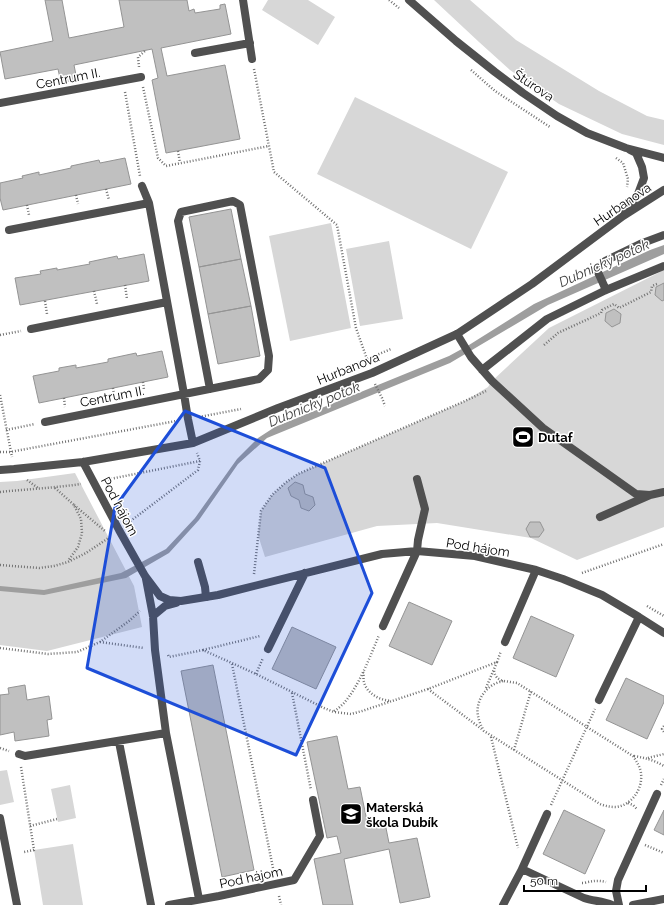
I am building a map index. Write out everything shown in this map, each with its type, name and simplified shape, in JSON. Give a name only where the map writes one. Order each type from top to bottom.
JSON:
[{"type":"street","points":[[244,0],[252,59]]},
{"type":"street","name":"Štúrova","points":[[409,0],[456,41],[495,72],[557,116],[587,133],[626,148],[664,158]]},
{"type":"street","points":[[195,53],[250,43]]},
{"type":"street","name":"Centrum II.","points":[[0,103],[141,77]]},
{"type":"street","points":[[623,216],[638,194],[644,178],[642,167],[636,153],[626,148]]},
{"type":"street","points":[[142,186],[149,203],[193,443]]},
{"type":"street","name":"Hurbanova","points":[[0,470],[83,462],[193,443],[278,408],[372,373],[457,334],[532,284],[623,216],[664,190]]},
{"type":"street","name":"Centrum II.","points":[[45,422],[210,389],[259,379],[268,370],[269,356],[240,205],[233,201],[181,212],[178,221],[210,389]]},
{"type":"street","points":[[9,230],[149,203]]},
{"type":"street","points":[[605,289],[597,270],[605,261],[640,244],[664,235]]},
{"type":"street","points":[[482,370],[547,320],[605,289],[664,266]]},
{"type":"street","points":[[31,329],[168,302]]},
{"type":"street","points":[[457,334],[471,357],[482,370],[497,386],[543,428],[636,494],[650,495]]},
{"type":"street","name":"Pod hájom","points":[[83,462],[145,576],[160,596],[169,600],[181,601]]},
{"type":"street","points":[[383,626],[417,550],[425,509],[417,479]]},
{"type":"street","points":[[600,518],[650,495],[664,492]]},
{"type":"street","name":"Pod hájom","points":[[154,616],[165,606],[181,601],[206,597],[382,554],[417,550],[476,556],[536,570],[563,579],[602,595],[664,634]]},
{"type":"street","points":[[198,562],[205,587],[206,597]]},
{"type":"street","points":[[505,642],[536,570]]},
{"type":"street","points":[[268,649],[305,573]]},
{"type":"street","points":[[145,576],[154,616],[156,650],[166,733],[199,899]]},
{"type":"street","points":[[599,700],[639,617]]},
{"type":"street","points":[[19,754],[25,756],[119,742],[166,733]]},
{"type":"street","points":[[119,742],[151,905]]},
{"type":"street","points":[[618,905],[616,891],[618,880],[657,794]]},
{"type":"street","name":"Pod hájom","points":[[169,905],[294,880],[320,836],[313,800]]},
{"type":"street","points":[[502,905],[522,869],[547,814]]},
{"type":"street","points":[[0,818],[17,905]]},
{"type":"street","points":[[522,869],[584,898],[593,901],[605,902],[612,905]]},
{"type":"street","points":[[633,905],[664,898]]},
{"type":"path","points":[[389,0],[401,9]]},
{"type":"path","points":[[145,51],[138,57],[141,77],[158,158],[166,166],[269,146]]},
{"type":"path","points":[[252,59],[274,172],[337,224],[356,328],[367,359]]},
{"type":"path","points":[[470,70],[495,91],[547,126],[554,129]]},
{"type":"path","points":[[122,80],[142,186]]},
{"type":"path","points":[[178,151],[180,163]]},
{"type":"path","points":[[612,155],[623,164],[628,179],[626,193]]},
{"type":"path","points":[[544,345],[558,333],[601,313],[602,310],[614,304],[619,308],[652,292],[652,286],[658,283]]},
{"type":"path","points":[[0,335],[31,329]]},
{"type":"path","points":[[345,369],[394,348]]},
{"type":"path","points":[[375,384],[385,406]]},
{"type":"path","points":[[254,574],[261,511],[272,495],[285,483],[298,474],[497,386]]},
{"type":"path","points":[[0,395],[14,469],[38,488]]},
{"type":"path","points":[[0,452],[10,452],[242,409]]},
{"type":"path","points":[[6,430],[45,422]]},
{"type":"path","points":[[0,492],[38,488],[55,488],[94,482],[200,461]]},
{"type":"path","points":[[55,488],[105,531]]},
{"type":"path","points":[[68,562],[78,547],[82,533],[81,519],[74,505]]},
{"type":"path","points":[[125,517],[131,529]]},
{"type":"path","points":[[582,573],[664,544]]},
{"type":"path","points":[[0,648],[48,654],[77,652],[100,642],[129,621],[141,610]]},
{"type":"path","points":[[334,712],[344,703],[355,687],[383,626]]},
{"type":"path","points":[[100,642],[168,651],[169,657],[261,636]]},
{"type":"path","points":[[484,693],[505,642]]},
{"type":"path","points":[[256,674],[268,649]]},
{"type":"path","points":[[203,650],[256,674],[324,708],[334,712],[351,714],[428,689],[497,662]]},
{"type":"path","points":[[232,664],[272,865]]},
{"type":"path","points":[[494,670],[495,676],[498,678],[504,681],[518,683],[634,756],[647,758],[664,766]]},
{"type":"path","points":[[363,672],[364,684],[373,695],[382,700],[391,701]]},
{"type":"path","points":[[484,730],[480,723],[478,714],[480,699],[488,687],[504,681]]},
{"type":"path","points":[[428,689],[491,736],[600,804],[615,807],[623,805],[628,803],[637,793],[641,781],[641,774],[639,765],[634,756]]},
{"type":"path","points":[[514,750],[531,691]]},
{"type":"path","points":[[292,692],[313,800]]},
{"type":"path","points":[[547,814],[599,700]]},
{"type":"path","points":[[664,726],[662,729],[664,732]]},
{"type":"path","points":[[491,736],[519,854],[527,857]]},
{"type":"path","points":[[0,748],[19,754],[34,850],[24,852]]},
{"type":"path","points":[[647,758],[664,754]]},
{"type":"path","points":[[30,826],[57,819]]},
{"type":"path","points":[[635,841],[664,853]]},
{"type":"path","points":[[577,880],[584,883],[599,880],[617,885]]},
{"type":"highlighted area","points":[[185,411],[325,468],[372,593],[296,755],[87,668],[115,507]]},
{"type":"shaded area","points":[[268,0],[308,0],[335,17],[318,45],[262,10]]},
{"type":"shaded area","points":[[434,0],[470,0],[516,40],[599,91],[647,116],[664,120],[664,145],[622,134],[559,104],[510,70]]},
{"type":"shaded area","points":[[355,97],[508,172],[471,249],[317,174]]},
{"type":"shaded area","points":[[331,223],[351,328],[290,341],[269,236]]},
{"type":"shaded area","points":[[389,241],[403,319],[360,326],[346,249]]},
{"type":"shaded area","points":[[664,245],[664,254],[548,305],[450,363],[267,438],[238,464],[199,520],[169,553],[126,578],[44,595],[0,591],[0,586],[44,590],[121,573],[166,549],[195,518],[237,459],[258,438],[275,427],[449,356],[534,304],[650,250]]},
{"type":"shaded area","name":"Dutaf","points":[[664,270],[664,527],[577,560],[531,538],[437,523],[377,526],[265,557],[258,535],[261,511],[272,495],[285,483],[298,474],[465,401],[488,387],[492,381],[549,328]]},
{"type":"shaded area","points":[[75,473],[134,586],[142,627],[47,651],[0,645],[0,482]]},
{"type":"shaded area","points":[[7,770],[14,802],[0,805],[0,771]]},
{"type":"shaded area","points":[[70,785],[76,818],[58,822],[51,789]]},
{"type":"shaded area","points":[[73,844],[83,905],[43,905],[34,850]]},
{"type":"building","points":[[45,0],[62,0],[69,38],[124,27],[119,0],[187,0],[189,11],[194,9],[195,13],[220,9],[220,5],[225,4],[231,34],[161,48],[167,76],[225,65],[240,139],[166,153],[152,80],[158,78],[152,49],[74,65],[77,80],[61,83],[58,69],[5,79],[0,52],[53,41]]},
{"type":"building","points":[[125,158],[131,184],[3,210],[0,198],[0,183],[23,178],[22,176],[39,172],[39,175],[99,160],[100,163]]},
{"type":"building","points":[[231,209],[241,259],[199,267],[189,217]]},
{"type":"building","points":[[144,254],[149,281],[20,305],[15,278],[41,274],[40,271],[57,268],[57,270],[90,264],[89,262],[117,256],[118,259]]},
{"type":"building","points":[[241,259],[251,306],[208,314],[199,267]]},
{"type":"building","points":[[664,283],[664,300],[662,301],[655,295],[656,287]]},
{"type":"building","points":[[251,306],[260,356],[218,364],[208,314]]},
{"type":"building","points":[[614,309],[621,314],[620,323],[612,327],[605,321],[606,313]]},
{"type":"building","points":[[162,351],[168,377],[39,403],[33,376],[59,371],[59,368],[76,365],[76,368],[108,362],[108,359],[136,353],[137,356]]},
{"type":"building","points":[[295,482],[303,485],[305,494],[313,497],[315,505],[309,511],[301,508],[299,500],[291,496],[288,488]]},
{"type":"building","points":[[530,522],[540,522],[544,530],[539,537],[530,537],[526,529]]},
{"type":"building","points":[[409,602],[452,621],[432,665],[389,646]]},
{"type":"building","points":[[531,616],[574,635],[556,677],[513,658]]},
{"type":"building","points":[[292,627],[336,647],[316,689],[272,669]]},
{"type":"building","points":[[213,665],[254,870],[222,877],[181,671]]},
{"type":"building","points":[[626,678],[664,696],[664,702],[647,739],[606,720]]},
{"type":"building","points":[[25,685],[27,700],[49,696],[52,719],[47,720],[49,736],[15,741],[14,732],[0,735],[0,695],[9,694],[8,688]]},
{"type":"building","points":[[337,736],[348,789],[360,787],[368,826],[385,823],[389,843],[417,838],[430,897],[400,903],[389,849],[344,859],[353,905],[323,905],[314,859],[341,853],[337,836],[327,838],[307,742]]},
{"type":"building","points":[[564,810],[605,830],[585,874],[543,854]]},
{"type":"building","points":[[664,810],[664,835],[654,830]]},
{"type":"place","name":"Dutaf","points":[[523,437]]},
{"type":"place","name":"Materská škola Dubík","points":[[351,814]]},
{"type":"water label","name":"Dubnický potok","points":[[604,263]]},
{"type":"water label","name":"Dubnický potok","points":[[314,404]]}]
